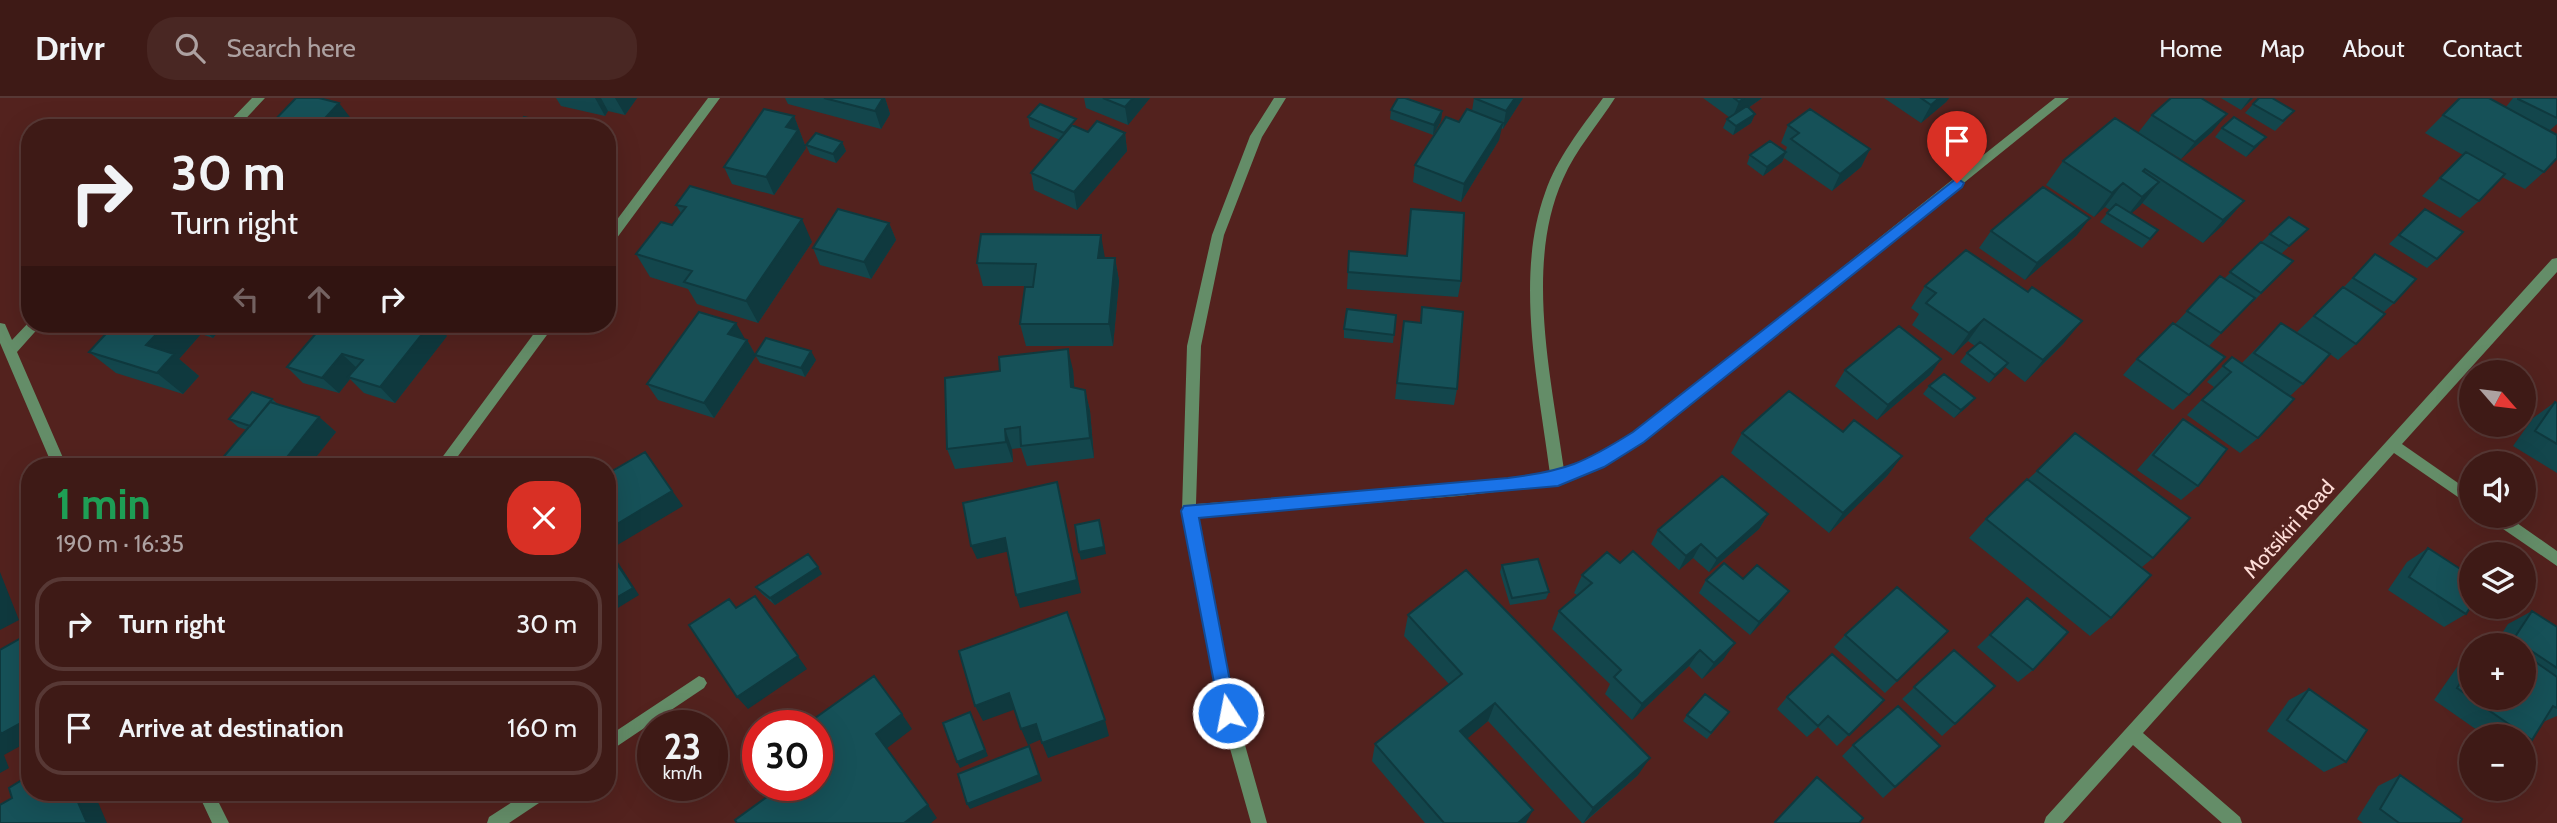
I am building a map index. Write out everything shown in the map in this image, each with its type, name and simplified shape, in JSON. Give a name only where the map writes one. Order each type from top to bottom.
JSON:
[{"type":"street","points":[[238,119],[259,98]]},
{"type":"street","points":[[616,231],[714,98]]},
{"type":"street","points":[[1259,823],[1228,713],[1189,511],[1194,346],[1218,235],[1256,136],[1280,98]]},
{"type":"street","points":[[1558,479],[1535,281],[1546,207],[1576,144],[1609,98]]},
{"type":"street","points":[[1189,511],[1459,490],[1558,479],[1599,462],[1639,437],[2063,98]]},
{"type":"street","name":"Motsikiri Road","points":[[2052,823],[2557,263]]},
{"type":"street","points":[[0,328],[56,458]]},
{"type":"street","points":[[10,350],[26,333]]},
{"type":"street","points":[[449,458],[541,333]]},
{"type":"street","points":[[2393,445],[2459,491]]},
{"type":"street","points":[[2512,528],[2557,559]]},
{"type":"street","points":[[616,740],[699,683]]},
{"type":"street","points":[[2131,733],[2234,823]]},
{"type":"street","points":[[210,801],[221,823]]},
{"type":"street","points":[[495,823],[527,801]]},
{"type":"building","points":[[296,98],[319,98],[339,103],[324,119],[276,119]]},
{"type":"building","points":[[824,98],[883,98],[875,111]]},
{"type":"building","points":[[1103,98],[1133,98],[1125,107]]},
{"type":"building","points":[[1398,98],[1442,111],[1434,125],[1391,110]]},
{"type":"building","points":[[1474,98],[1515,98],[1506,111]]},
{"type":"building","points":[[1921,98],[1939,98],[1931,105]]},
{"type":"building","points":[[2171,98],[2201,98],[2227,114],[2195,142],[2152,115]]},
{"type":"building","points":[[2259,98],[2272,98],[2294,111],[2283,121],[2253,104]]},
{"type":"building","points":[[2460,98],[2489,98],[2557,135],[2557,158],[2544,172],[2443,115]]},
{"type":"building","points":[[2557,98],[2557,118],[2518,99]]},
{"type":"building","points":[[1040,104],[1076,119],[1064,133],[1028,117]]},
{"type":"building","points":[[1747,106],[1755,114],[1736,126],[1727,119]]},
{"type":"building","points":[[764,109],[794,116],[786,127],[798,130],[766,177],[724,167]]},
{"type":"building","points":[[1467,109],[1503,123],[1464,184],[1415,165],[1446,117],[1459,122]]},
{"type":"building","points":[[1810,109],[1870,149],[1840,174],[1791,139],[1799,133],[1788,125]]},
{"type":"building","points":[[2234,117],[2266,137],[2254,147],[2222,128]]},
{"type":"building","points":[[2115,118],[2244,201],[2223,220],[2145,169],[2143,171],[2159,182],[2142,197],[2123,183],[2112,193],[2063,161]]},
{"type":"building","points":[[1097,121],[1125,133],[1074,192],[1031,173],[1072,125],[1088,132]]},
{"type":"building","points":[[816,133],[842,142],[833,154],[806,145]]},
{"type":"building","points":[[1770,141],[1786,152],[1767,167],[1750,155]]},
{"type":"building","points":[[2466,152],[2505,174],[2479,201],[2440,178]]},
{"type":"building","points":[[690,186],[802,219],[746,301],[684,282],[692,271],[636,254],[661,222],[672,225],[686,207],[676,205]]},
{"type":"building","points":[[2043,187],[2090,218],[2037,263],[1991,231]]},
{"type":"building","points":[[2116,204],[2158,230],[2150,239],[2107,213]]},
{"type":"building","points":[[838,209],[889,223],[864,262],[813,248]]},
{"type":"building","points":[[1411,209],[1464,213],[1461,281],[1348,272],[1349,251],[1407,256]]},
{"type":"building","points":[[2425,209],[2463,232],[2437,259],[2399,235]]},
{"type":"building","points":[[2289,217],[2308,229],[2289,246],[2270,234]]},
{"type":"building","points":[[981,234],[1101,235],[1098,258],[1115,258],[1109,324],[1020,324],[1025,287],[1033,287],[1036,264],[977,263]]},
{"type":"building","points":[[2261,242],[2293,261],[2261,293],[2230,272]]},
{"type":"building","points":[[1966,250],[2028,292],[2032,287],[2082,321],[2043,360],[1984,319],[1969,333],[1926,303],[1936,293],[1925,286]]},
{"type":"building","points":[[2375,254],[2416,279],[2394,303],[2353,278]]},
{"type":"building","points":[[2220,276],[2255,298],[2221,333],[2187,311]]},
{"type":"building","points":[[2343,287],[2385,314],[2356,344],[2314,316]]},
{"type":"building","points":[[1422,307],[1463,312],[1457,389],[1397,383],[1404,321],[1421,323]]},
{"type":"building","points":[[1347,309],[1396,315],[1394,335],[1344,329]]},
{"type":"building","points":[[699,312],[736,323],[728,334],[747,340],[704,403],[647,384]]},
{"type":"building","points":[[2173,323],[2225,357],[2189,395],[2137,359]]},
{"type":"building","points":[[2281,323],[2330,354],[2303,384],[2254,353]]},
{"type":"building","points":[[1899,326],[1941,359],[1888,405],[1845,370]]},
{"type":"building","points":[[107,333],[157,333],[146,345],[174,354],[157,373],[89,352]]},
{"type":"building","points":[[316,333],[423,333],[380,387],[348,377],[363,360],[342,354],[322,378],[287,367]]},
{"type":"building","points":[[766,338],[811,351],[801,368],[755,355]]},
{"type":"building","points":[[1980,342],[2008,363],[1995,375],[1967,353]]},
{"type":"building","points":[[1068,349],[1071,387],[1085,390],[1090,438],[1021,446],[1020,427],[1005,429],[1006,442],[947,449],[945,378],[1000,371],[999,357]]},
{"type":"building","points":[[2232,357],[2294,399],[2258,438],[2202,400],[2231,372],[2223,366]]},
{"type":"building","points":[[1944,374],[1975,398],[1961,410],[1929,386]]},
{"type":"building","points":[[1789,391],[1843,432],[1854,420],[1902,456],[1843,513],[1742,433]]},
{"type":"building","points":[[252,392],[272,399],[250,426],[229,419]]},
{"type":"building","points":[[270,402],[319,417],[286,458],[223,458]]},
{"type":"building","points":[[2555,402],[2557,403],[2557,444],[2536,430]]},
{"type":"building","points":[[2183,419],[2227,449],[2198,486],[2153,455]]},
{"type":"building","points":[[2075,433],[2190,518],[2153,558],[2037,471]]},
{"type":"building","points":[[645,452],[672,491],[616,525],[616,469]]},
{"type":"building","points":[[1722,476],[1768,514],[1717,559],[1701,544],[1686,556],[1658,530]]},
{"type":"building","points":[[2027,479],[2151,575],[2111,618],[1986,519]]},
{"type":"building","points":[[1057,482],[1077,580],[1016,595],[1005,538],[971,546],[963,503]]},
{"type":"building","points":[[1099,520],[1104,547],[1079,552],[1075,525]]},
{"type":"building","points":[[2428,548],[2459,568],[2459,609],[2409,577]]},
{"type":"building","points":[[1633,551],[1735,643],[1714,663],[1700,650],[1642,704],[1614,677],[1621,670],[1559,611],[1592,583],[1582,575],[1607,552],[1620,563]]},
{"type":"building","points":[[808,554],[818,567],[770,598],[756,587]]},
{"type":"building","points":[[1538,559],[1549,592],[1512,598],[1502,565]]},
{"type":"building","points":[[616,562],[633,588],[616,598]]},
{"type":"building","points":[[1724,563],[1743,579],[1757,565],[1789,591],[1759,622],[1706,580]]},
{"type":"building","points":[[1466,570],[1650,758],[1593,808],[1495,703],[1460,731],[1533,810],[1518,823],[1444,823],[1375,744],[1462,674],[1408,615]]},
{"type":"building","points":[[1897,587],[1948,631],[1897,681],[1845,635]]},
{"type":"building","points":[[755,596],[798,656],[737,697],[689,625],[729,599],[736,608]]},
{"type":"building","points":[[2027,598],[2068,632],[2033,670],[1990,635]]},
{"type":"building","points":[[1067,612],[1105,720],[1042,743],[1036,724],[1021,729],[1009,693],[975,706],[959,651]]},
{"type":"building","points":[[2536,614],[2557,627],[2557,668],[2536,654],[2536,633],[2518,633],[2527,619],[2536,619]]},
{"type":"building","points":[[21,638],[21,723],[1,734],[0,731],[0,650]]},
{"type":"building","points":[[1954,650],[1995,686],[1955,724],[1914,687]]},
{"type":"building","points":[[1832,654],[1884,700],[1849,735],[1828,716],[1818,726],[1787,697]]},
{"type":"building","points":[[2536,662],[2557,677],[2557,708],[2553,706],[2536,734],[2536,724],[2509,724],[2488,710],[2536,710]]},
{"type":"building","points":[[874,676],[902,714],[876,734],[928,805],[904,823],[737,823],[735,820],[761,801],[833,801],[833,710],[826,710]]},
{"type":"building","points":[[2309,689],[2367,730],[2346,762],[2287,720]]},
{"type":"building","points":[[1705,694],[1729,712],[1711,733],[1687,715]]},
{"type":"building","points":[[1898,706],[1940,746],[1895,787],[1853,745]]},
{"type":"building","points":[[970,712],[985,750],[957,762],[943,723]]},
{"type":"building","points":[[1029,746],[1039,775],[967,804],[958,774]]},
{"type":"building","points":[[2400,775],[2462,819],[2460,823],[2399,823],[2380,809]]},
{"type":"building","points":[[1817,777],[1863,818],[1859,823],[1775,822]]},
{"type":"building","points":[[21,781],[21,801],[77,801],[87,823],[0,823],[0,805],[12,798],[9,788]]},
{"type":"route","points":[[1228,713],[1189,511],[1508,485],[1558,479],[1599,462],[1639,437],[1957,183]]}]
